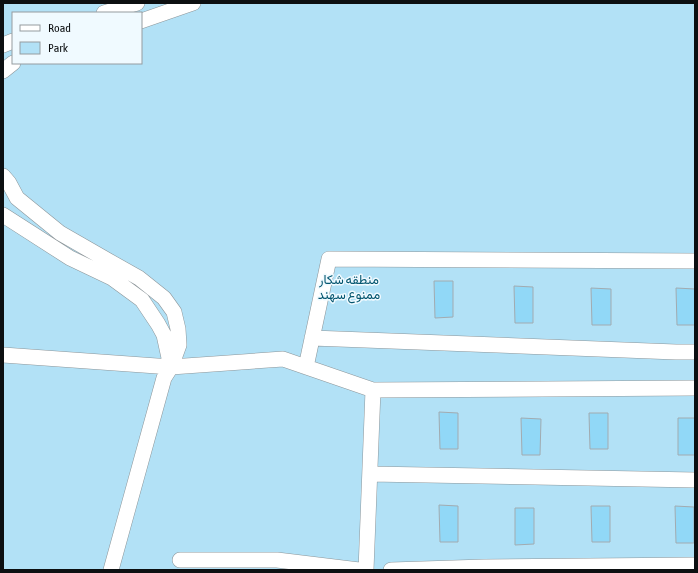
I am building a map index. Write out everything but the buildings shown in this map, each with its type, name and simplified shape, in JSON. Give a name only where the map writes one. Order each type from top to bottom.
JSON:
[{"type":"street","points":[[107,12],[137,3]]},
{"type":"street","points":[[142,21],[193,3]]},
{"type":"street","points":[[3,71],[12,64]]},
{"type":"street","points":[[5,181],[17,198],[60,233],[138,278],[164,298],[174,312],[178,329],[179,345],[171,367],[164,378],[111,570]]},
{"type":"street","points":[[3,215],[38,239],[70,258],[112,278],[142,300],[164,335],[171,367]]},
{"type":"street","points":[[306,367],[328,258],[695,261]]},
{"type":"street","points":[[312,338],[695,352]]},
{"type":"street","points":[[3,355],[171,367],[283,359],[373,390],[695,388]]},
{"type":"street","points":[[366,570],[373,390]]},
{"type":"street","points":[[370,474],[695,480]]},
{"type":"street","points":[[180,560],[277,560],[359,570]]},
{"type":"street","points":[[391,570],[484,567],[695,565]]},
{"type":"green space","name":"منطقه شکار ممنوع سهند","points":[[3,3],[695,3],[695,570],[3,570]]}]
